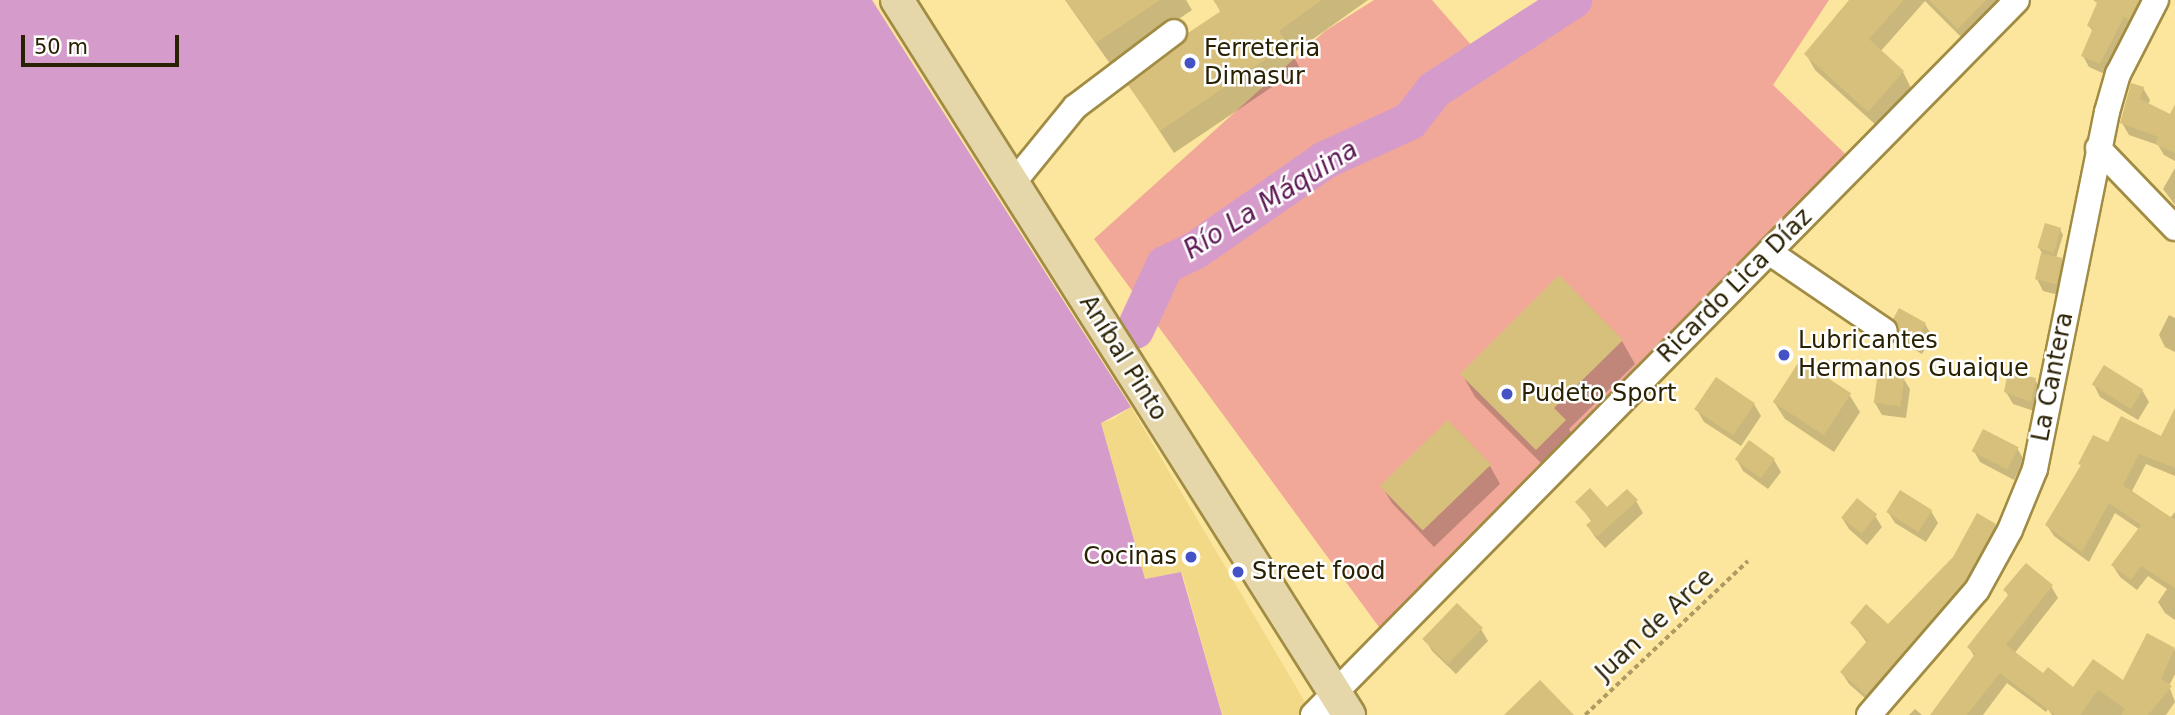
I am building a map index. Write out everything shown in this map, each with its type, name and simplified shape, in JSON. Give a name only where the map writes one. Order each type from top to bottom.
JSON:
[{"type":"main road","name":"Aníbal Pinto","points":[[897,0],[1341,703]]},
{"type":"street","name":"Ricardo Lica Díaz","points":[[1313,715],[1341,703],[1769,252],[2017,0]]},
{"type":"street","name":"La Cantera","points":[[1869,715],[1977,590],[2010,530],[2035,469],[2098,148],[2118,74],[2156,0]]},
{"type":"street","points":[[1013,183],[1075,107],[1174,32]]},
{"type":"street","points":[[2098,148],[2175,228]]},
{"type":"street","points":[[1769,252],[1885,331]]},
{"type":"path","name":"Juan de Arce","points":[[1585,715],[1748,561]]},
{"type":"shaded area","points":[[0,0],[872,0],[1131,407],[1101,423],[1145,579],[1181,572],[1222,715],[0,715]]},
{"type":"shaded area","points":[[1374,0],[1432,0],[1473,47],[1543,0],[1829,0],[1773,85],[1858,166],[1446,580],[1379,627],[1094,239],[1325,31]]},
{"type":"shaded area","points":[[1131,407],[1305,702],[1303,715],[1222,715],[1182,572],[1145,579],[1101,423],[1114,419]]},
{"type":"building","points":[[1066,0],[1160,0],[1096,43]]},
{"type":"building","points":[[1213,0],[1322,0],[1279,31],[1288,44],[1160,131],[1128,85],[1183,44],[1188,33],[1221,11]]},
{"type":"building","points":[[1849,0],[1904,0],[1869,39],[1904,71],[1868,112],[1804,54]]},
{"type":"building","points":[[1929,0],[1986,0],[1958,29]]},
{"type":"building","points":[[2093,0],[2139,0],[2129,20],[2124,17],[2100,64],[2081,56],[2093,28],[2087,26],[2097,3]]},
{"type":"building","points":[[2131,83],[2144,87],[2140,99],[2170,114],[2175,104],[2175,153],[2155,144],[2158,137],[2120,123]]},
{"type":"building","points":[[2045,223],[2061,228],[2054,253],[2037,248]]},
{"type":"building","points":[[2041,253],[2062,258],[2056,284],[2035,279]]},
{"type":"building","points":[[1559,275],[1623,340],[1554,408],[1566,420],[1536,450],[1460,374]]},
{"type":"building","points":[[1899,308],[1926,323],[1915,343],[1899,334],[1899,325],[1893,319]]},
{"type":"building","points":[[1800,360],[1851,393],[1824,435],[1773,402]]},
{"type":"building","points":[[2104,365],[2143,389],[2131,409],[2092,385]]},
{"type":"building","points":[[1878,372],[1905,376],[1900,406],[1874,403]]},
{"type":"building","points":[[2008,372],[2036,378],[2031,402],[2004,392]]},
{"type":"building","points":[[1716,377],[1755,403],[1733,436],[1694,409]]},
{"type":"building","points":[[2175,408],[2175,468],[2139,454],[2123,485],[2175,520],[2175,588],[2141,566],[2131,580],[2111,565],[2141,525],[2109,503],[2082,552],[2045,525],[2081,465],[2078,464],[2093,435],[2108,442],[2121,416],[2161,436]]},
{"type":"building","points":[[1448,420],[1491,465],[1423,531],[1380,486]]},
{"type":"building","points":[[1983,429],[2019,447],[2007,469],[1972,451]]},
{"type":"building","points":[[1749,440],[1775,459],[1761,478],[1735,459]]},
{"type":"building","points":[[1590,488],[1607,507],[1627,489],[1638,500],[1597,537],[1586,525],[1592,520],[1575,502]]},
{"type":"building","points":[[1900,490],[1932,510],[1918,532],[1886,512]]},
{"type":"building","points":[[1857,498],[1877,514],[1861,534],[1841,517]]},
{"type":"building","points":[[1977,513],[1996,524],[1965,581],[1866,695],[1840,672],[1868,640],[1850,623],[1866,604],[1888,624],[1953,557]]},
{"type":"building","points":[[2026,563],[2053,585],[2006,645],[2043,673],[2048,667],[2073,687],[2093,659],[2123,680],[2147,633],[2175,648],[2161,679],[2172,686],[2148,715],[2121,715],[2125,709],[2098,690],[2080,715],[2055,715],[2000,673],[1967,715],[1930,715],[1975,654],[1967,647],[2009,594],[2003,590]]},
{"type":"building","points":[[1457,603],[1483,628],[1448,664],[1422,639]]},
{"type":"building","points":[[1540,680],[1574,715],[1504,715]]},
{"type":"waterway","name":"Río La Máquina","points":[[1135,330],[1165,265],[1196,250],[1325,160],[1410,121],[1434,90],[1573,0]]},
{"type":"place","name":"Ferreteria Dimasur","points":[[1190,63]]},
{"type":"place","name":"Lubricantes Hermanos Guaique","points":[[1784,355]]},
{"type":"place","name":"Pudeto Sport","points":[[1507,394]]},
{"type":"place","name":"Cocinas","points":[[1191,557]]},
{"type":"place","name":"Street food","points":[[1238,572]]}]
